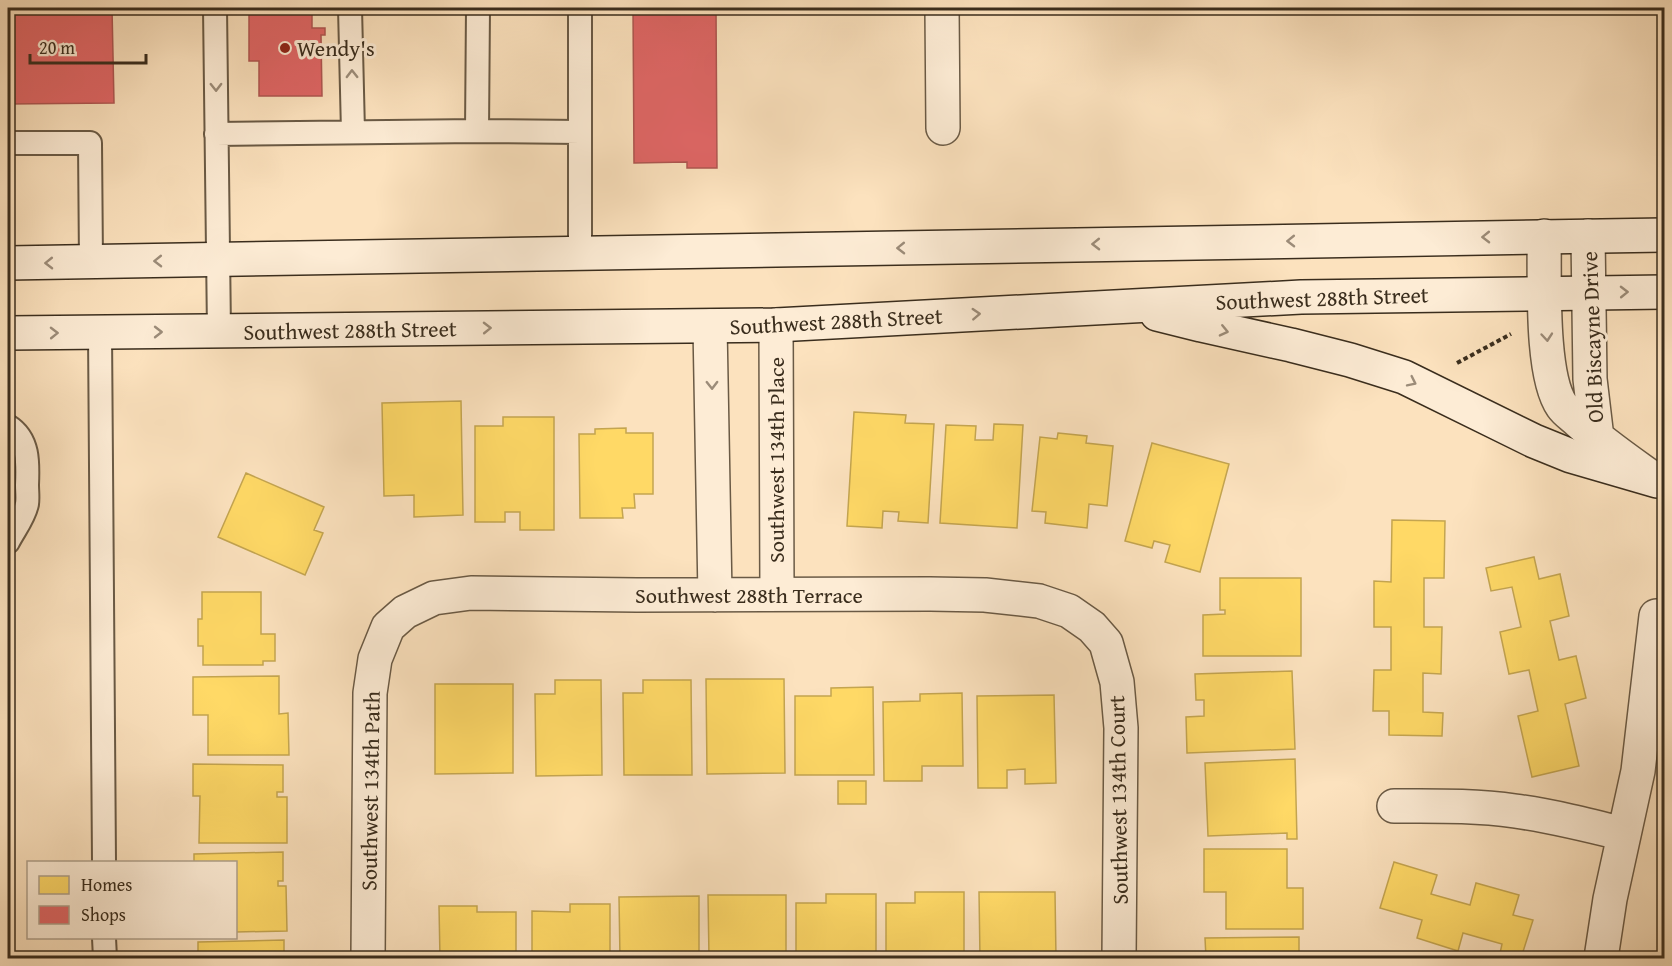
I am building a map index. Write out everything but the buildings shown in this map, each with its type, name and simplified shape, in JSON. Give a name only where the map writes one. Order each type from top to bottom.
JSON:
[{"type":"main road","points":[[942,8],[943,128]]},
{"type":"main road","points":[[8,263],[1665,235]]},
{"type":"main road","name":"Old Biscayne Drive","points":[[1544,236],[1549,363],[1554,386],[1562,406],[1597,438],[1661,483]]},
{"type":"main road","name":"Old Biscayne Drive","points":[[1588,236],[1590,379],[1597,438]]},
{"type":"main road","name":"Southwest 288th Street","points":[[8,333],[776,325],[1301,297],[1665,292]]},
{"type":"main road","points":[[1127,306],[1201,326],[1350,360],[1393,374],[1501,426],[1571,456],[1661,483]]},
{"type":"main road","name":"Southwest 134th Place","points":[[776,325],[777,594]]},
{"type":"main road","points":[[710,326],[716,595]]},
{"type":"main road","name":"Southwest 288th Terrace","points":[[388,627],[405,612],[434,598],[471,592],[974,595],[1039,601],[1069,611],[1092,627],[1106,643]]},
{"type":"main road","points":[[1601,958],[1610,899],[1638,771],[1656,616]]},
{"type":"main road","name":"Southwest 134th Path","points":[[368,958],[370,693],[375,659],[388,627]]},
{"type":"main road","name":"Southwest 134th Court","points":[[1106,643],[1117,682],[1121,728],[1119,958]]},
{"type":"main road","points":[[1394,806],[1514,811],[1624,834]]},
{"type":"lane","points":[[215,8],[219,331]]},
{"type":"lane","points":[[350,8],[353,132]]},
{"type":"lane","points":[[477,131],[478,8]]},
{"type":"lane","points":[[580,8],[580,254]]},
{"type":"lane","points":[[216,134],[580,132]]},
{"type":"lane","points":[[8,143],[90,142],[91,262]]},
{"type":"lane","points":[[100,332],[104,861]]},
{"type":"lane","points":[[8,426],[16,431],[25,449],[27,505],[8,542]]},
{"type":"lane","points":[[104,939],[105,958]]},
{"type":"path","points":[[1450,366],[1520,328]]},
{"type":"place","name":"Wendy's","points":[[285,48]]}]
